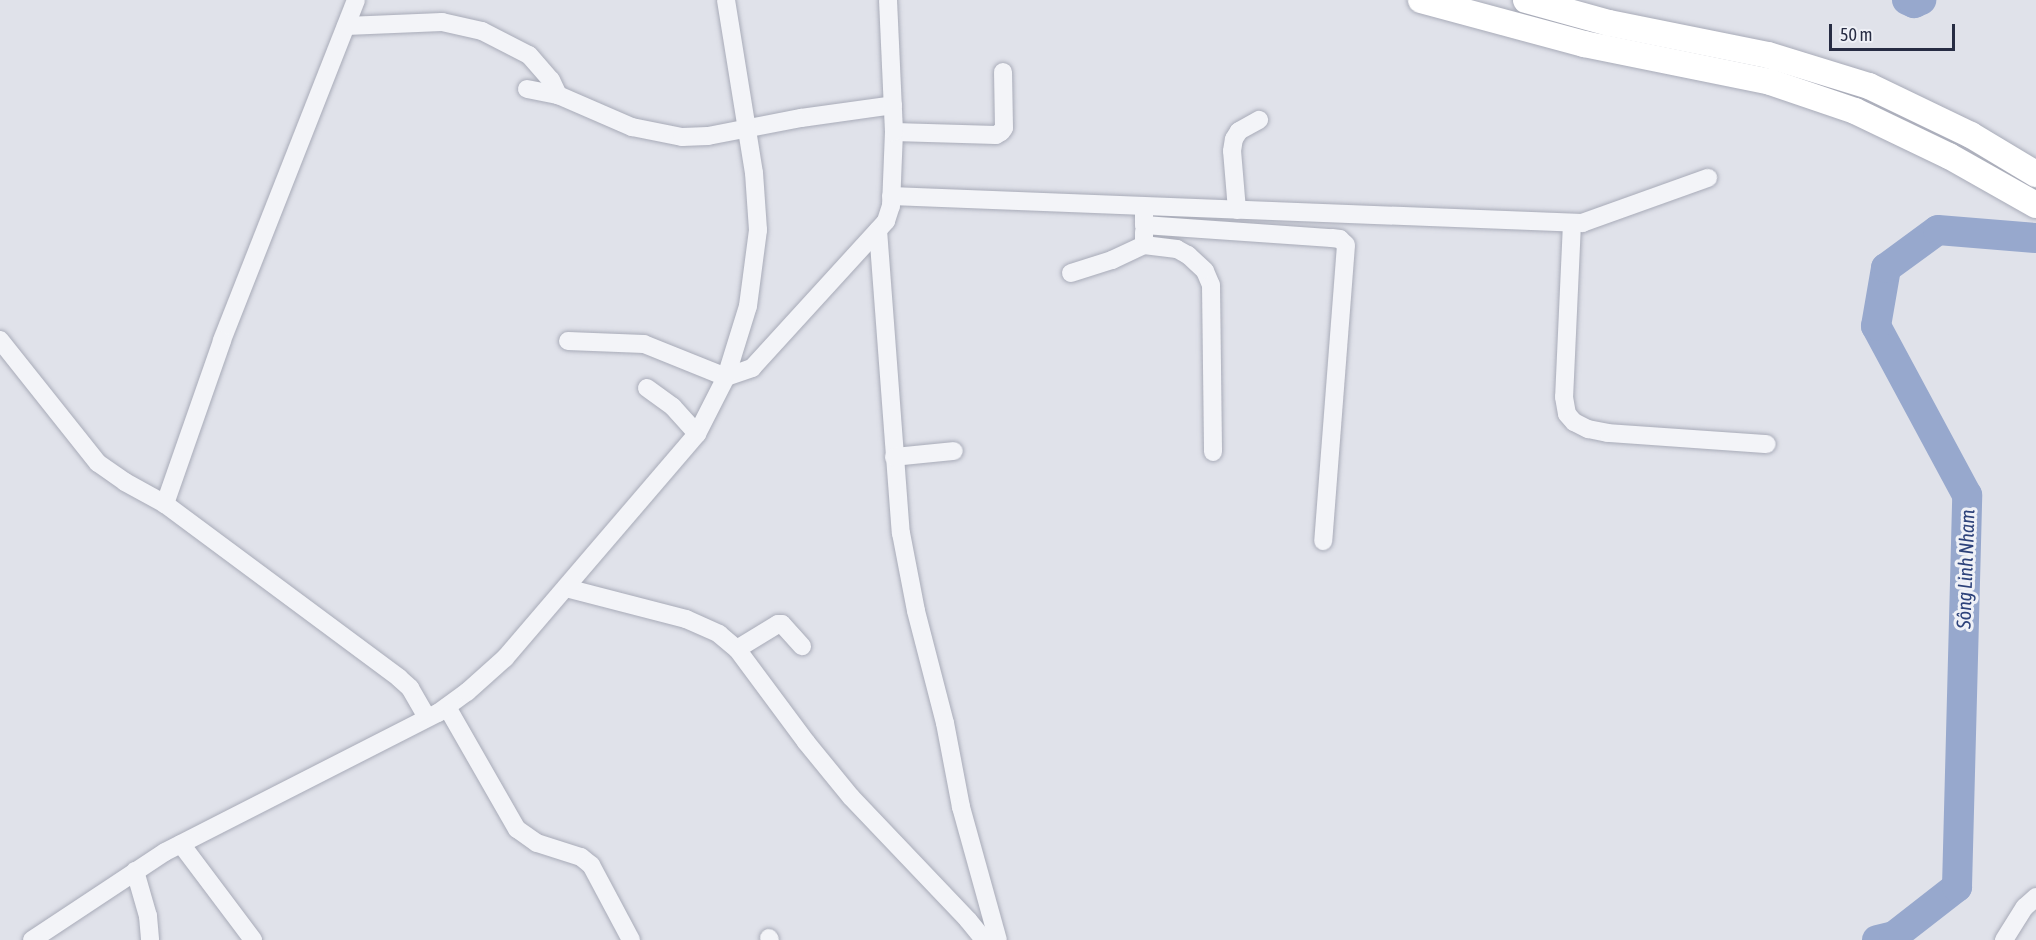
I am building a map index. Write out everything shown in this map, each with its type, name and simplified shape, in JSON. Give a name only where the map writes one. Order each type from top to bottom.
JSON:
[{"type":"highway","points":[[1421,0],[1584,44],[1770,82],[1855,111],[1949,156],[2036,206]]},
{"type":"highway","points":[[1526,0],[1610,23],[1768,56],[1869,86],[1971,135],[2036,174]]},
{"type":"street","points":[[165,504],[222,341],[356,0]]},
{"type":"street","points":[[32,940],[135,871],[181,844],[428,718],[467,692],[505,658],[697,434],[726,377],[748,306],[758,230],[754,173],[745,129],[726,0]]},
{"type":"street","points":[[568,341],[644,344],[726,377],[753,368],[886,220],[891,196],[894,132],[888,0]]},
{"type":"street","points":[[346,26],[441,22],[483,30],[529,55],[551,80],[558,95]]},
{"type":"street","points":[[894,132],[996,135],[1004,128],[1003,72]]},
{"type":"street","points":[[527,89],[558,95],[632,127],[661,135],[708,136],[892,105]]},
{"type":"street","points":[[1237,210],[1232,151],[1234,139],[1239,132],[1259,120]]},
{"type":"street","points":[[1144,216],[1237,210],[1572,223],[1594,220],[1708,178]]},
{"type":"street","points":[[891,196],[1144,216],[1340,239],[1346,245],[1323,541]]},
{"type":"street","points":[[1144,216],[1144,245]]},
{"type":"street","points":[[1572,223],[1564,397],[1568,414],[1574,422],[1588,429],[1608,433],[1767,444]]},
{"type":"street","points":[[878,230],[901,533],[912,592],[943,715],[961,807],[998,940]]},
{"type":"street","points":[[1071,273],[1112,260],[1144,245],[1177,249],[1188,255],[1205,271],[1211,285],[1213,452]]},
{"type":"street","points":[[0,340],[98,463],[125,482],[165,504],[318,615],[410,688],[428,718]]},
{"type":"street","points":[[647,388],[673,407],[697,434]]},
{"type":"street","points":[[894,457],[954,451]]},
{"type":"street","points":[[566,588],[686,619],[719,634],[737,649],[850,797],[968,920],[984,940]]},
{"type":"street","points":[[737,649],[778,624],[782,624],[802,646]]},
{"type":"street","points":[[447,707],[518,829],[537,843],[574,855],[591,865],[631,940]]},
{"type":"street","points":[[181,844],[253,940]]},
{"type":"street","points":[[135,871],[148,916],[150,940]]},
{"type":"street","points":[[2004,940],[2025,907],[2036,897]]},
{"type":"waterway","name":"Sông Linh Nham","points":[[1907,0],[1914,3],[1921,0]]},
{"type":"waterway","name":"Sông Linh Nham","points":[[1877,940],[1894,936],[1957,887],[1967,495],[1876,326],[1886,268],[1938,230],[2036,238]]}]
